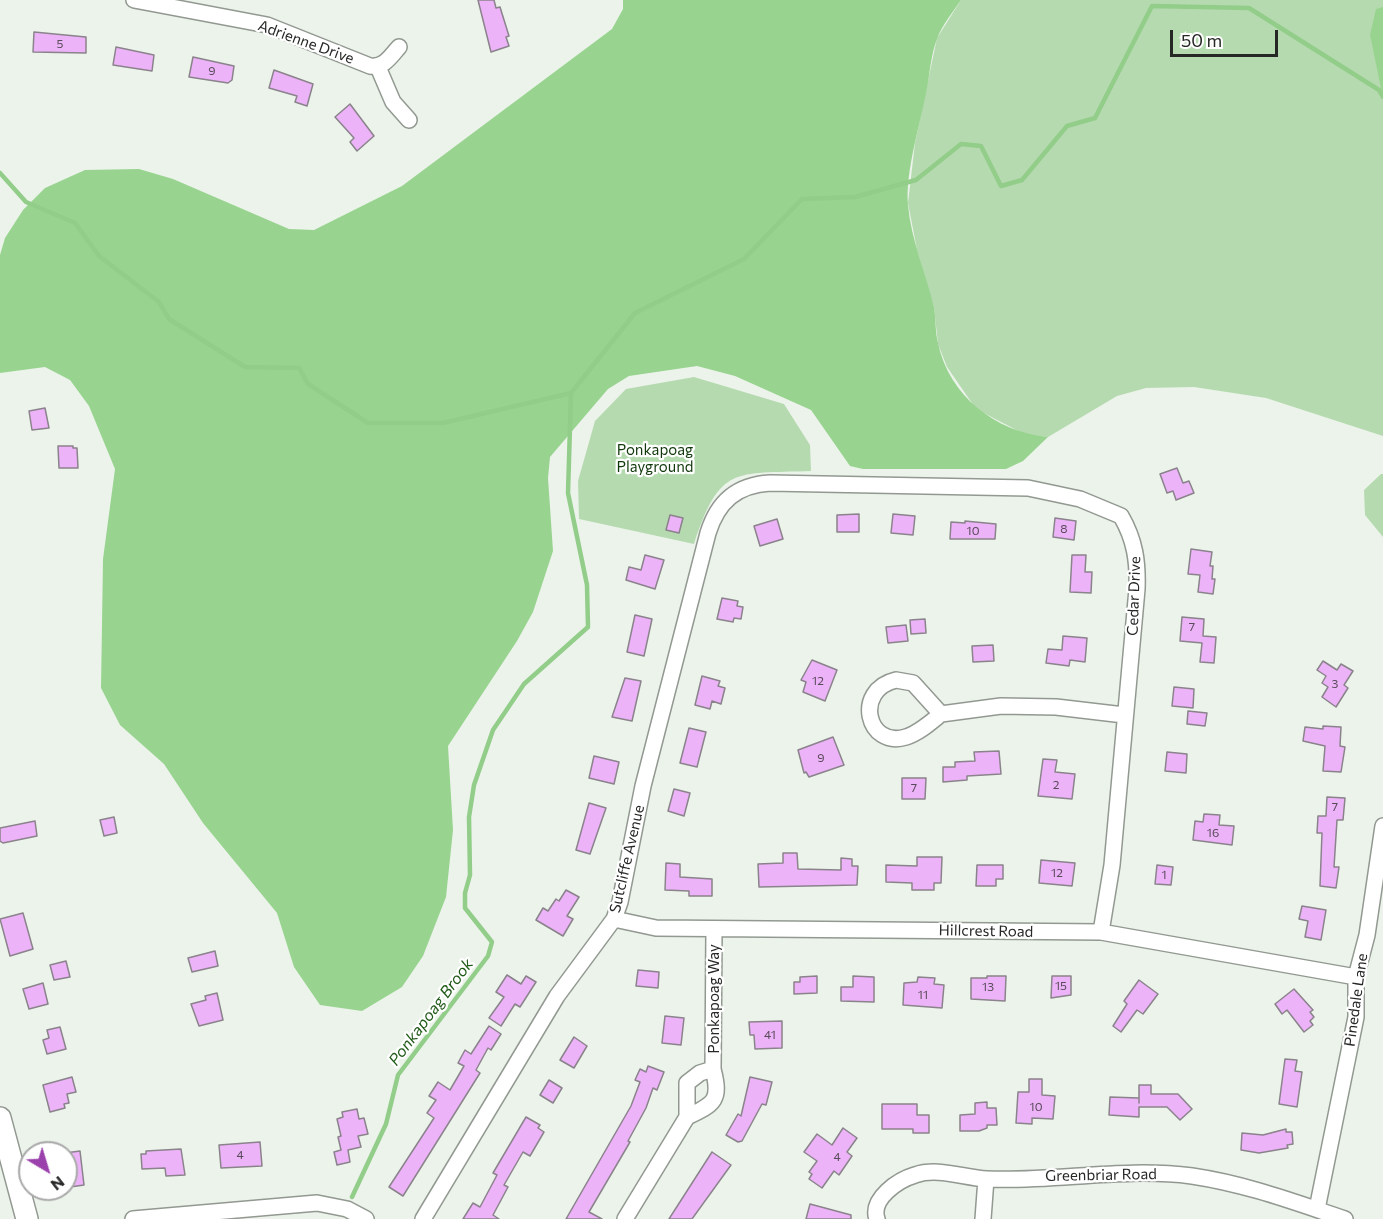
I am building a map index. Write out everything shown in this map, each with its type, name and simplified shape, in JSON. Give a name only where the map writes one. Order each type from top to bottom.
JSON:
[{"type":"main road","points":[[0,1118],[27,1219]]},
{"type":"street","name":"Adrienne Drive","points":[[134,0],[267,25],[370,66],[378,67]]},
{"type":"street","points":[[399,47],[378,67],[393,102],[409,120]]},
{"type":"street","name":"Cedar Drive","points":[[701,560],[717,511],[731,494],[751,484],[1009,486],[1070,497],[1105,507],[1121,516],[1131,537],[1138,561],[1134,633],[1124,715],[1112,866],[1101,932]]},
{"type":"street","name":"Sutcliffe Avenue","points":[[423,1219],[557,996],[614,919],[620,902],[643,786],[701,560]]},
{"type":"street","points":[[941,714],[920,689],[904,680],[896,680],[880,687],[870,700],[869,709],[873,725],[885,736],[891,738],[906,737],[941,714],[1001,706],[1056,707],[1124,715]]},
{"type":"street","name":"Pinedale Lane","points":[[1317,1209],[1356,1017],[1356,977],[1366,935],[1383,825]]},
{"type":"street","name":"Hillcrest Road","points":[[614,919],[656,928],[1101,932],[1356,977]]},
{"type":"street","name":"Ponkapoag Way","points":[[687,1117],[703,1109],[716,1097],[718,1089],[713,1069],[714,929]]},
{"type":"street","points":[[625,1219],[687,1117],[687,1083],[693,1077],[713,1069]]},
{"type":"street","name":"Greenbriar Road","points":[[877,1219],[878,1203],[890,1189],[917,1174],[945,1173],[987,1179],[1138,1172],[1191,1176],[1263,1190],[1346,1219]]},
{"type":"street","points":[[969,1219],[984,1213],[987,1179]]},
{"type":"street","points":[[133,1219],[317,1203],[347,1209],[366,1219]]},
{"type":"green space","points":[[623,0],[961,0],[942,29],[932,57],[909,177],[908,205],[912,231],[934,307],[938,343],[953,379],[964,395],[993,419],[1010,428],[1048,437],[1023,461],[1006,469],[863,469],[850,466],[811,410],[735,376],[697,366],[629,376],[608,389],[550,457],[548,478],[553,551],[533,612],[517,641],[448,746],[453,830],[446,897],[423,956],[402,987],[362,1011],[320,1005],[294,967],[277,913],[203,823],[164,764],[120,725],[101,688],[103,559],[115,469],[89,406],[70,380],[45,367],[0,373],[0,255],[5,238],[23,210],[45,188],[85,170],[139,169],[173,179],[289,229],[314,230],[402,186],[612,29],[623,9]]},
{"type":"green space","points":[[961,0],[1383,0],[1383,436],[1266,398],[1194,387],[1146,388],[1117,396],[1048,437],[1026,435],[976,409],[947,367],[938,344],[934,307],[917,250],[908,203],[915,143],[937,38]]},
{"type":"green space","points":[[1383,7],[1383,98],[1370,35],[1376,9]]},
{"type":"green space","name":"Ponkapoag Playground","points":[[694,377],[784,404],[810,445],[811,471],[764,473],[733,479],[722,487],[712,500],[694,544],[579,519],[578,481],[595,421],[626,389]]},
{"type":"green space","points":[[1383,474],[1383,537],[1365,515],[1364,490]]},
{"type":"building","points":[[478,0],[494,0],[496,8],[500,7],[509,36],[506,37],[509,46],[491,52]]},
{"type":"building","points":[[34,32],[86,37],[86,53],[33,52]]},
{"type":"building","points":[[116,47],[154,55],[152,71],[113,65]]},
{"type":"building","points":[[193,57],[234,66],[232,80],[228,83],[189,77]]},
{"type":"building","points":[[274,70],[313,84],[307,106],[295,102],[297,96],[269,88]]},
{"type":"building","points":[[350,104],[374,136],[357,151],[350,142],[354,138],[335,117]]},
{"type":"building","points":[[45,408],[49,428],[32,430],[29,411]]},
{"type":"building","points":[[58,446],[77,448],[78,468],[59,468]]},
{"type":"building","points":[[1177,468],[1183,483],[1189,481],[1194,493],[1176,500],[1173,491],[1167,493],[1160,474]]},
{"type":"building","points":[[859,514],[859,532],[837,532],[837,515]]},
{"type":"building","points":[[893,514],[915,516],[913,535],[891,533]]},
{"type":"building","points":[[670,515],[683,518],[679,533],[666,530]]},
{"type":"building","points":[[1055,518],[1076,521],[1074,540],[1053,537]]},
{"type":"building","points":[[777,519],[783,539],[760,546],[754,526]]},
{"type":"building","points":[[965,521],[996,524],[995,539],[950,539],[951,522],[965,523]]},
{"type":"building","points":[[1191,549],[1212,552],[1210,566],[1213,566],[1212,579],[1215,579],[1213,594],[1198,592],[1200,575],[1188,574]]},
{"type":"building","points":[[645,555],[664,560],[655,589],[626,580],[629,567],[641,570]]},
{"type":"building","points":[[1072,555],[1086,555],[1085,572],[1092,572],[1091,593],[1070,592]]},
{"type":"building","points":[[722,598],[738,601],[737,606],[743,607],[741,619],[734,618],[733,622],[717,619]]},
{"type":"building","points":[[635,615],[652,619],[644,656],[627,652]]},
{"type":"building","points":[[1182,617],[1204,619],[1203,636],[1216,637],[1214,663],[1200,662],[1202,643],[1180,641]]},
{"type":"building","points":[[925,619],[926,633],[911,634],[910,620]]},
{"type":"building","points":[[906,625],[908,641],[888,643],[886,627]]},
{"type":"building","points":[[1063,636],[1087,638],[1085,662],[1070,660],[1069,666],[1046,663],[1048,649],[1062,650]]},
{"type":"building","points":[[993,645],[994,661],[973,662],[972,646]]},
{"type":"building","points":[[812,660],[837,670],[825,701],[803,692],[806,682],[801,680]]},
{"type":"building","points":[[1323,661],[1337,670],[1341,664],[1353,671],[1344,685],[1348,688],[1336,707],[1322,697],[1328,687],[1322,683],[1326,676],[1317,670]]},
{"type":"building","points":[[702,676],[720,681],[718,686],[725,688],[721,704],[712,701],[710,709],[695,705]]},
{"type":"building","points":[[625,678],[641,681],[632,721],[612,717]]},
{"type":"building","points":[[1174,687],[1194,689],[1193,708],[1172,706]]},
{"type":"building","points":[[1188,711],[1207,713],[1205,726],[1187,724]]},
{"type":"building","points":[[1323,726],[1341,727],[1340,746],[1345,747],[1341,772],[1323,771],[1325,746],[1303,741],[1305,727],[1323,729]]},
{"type":"building","points":[[689,728],[706,732],[697,767],[680,763]]},
{"type":"building","points":[[833,737],[844,765],[809,777],[806,772],[804,773],[798,750]]},
{"type":"building","points":[[999,751],[1001,774],[967,776],[967,780],[943,782],[943,767],[955,767],[955,762],[975,761],[974,752]]},
{"type":"building","points":[[1167,752],[1187,754],[1186,773],[1165,771]]},
{"type":"building","points":[[594,756],[619,762],[614,784],[589,778]]},
{"type":"building","points":[[1043,759],[1057,760],[1055,772],[1075,774],[1072,799],[1038,796]]},
{"type":"building","points":[[902,778],[926,778],[925,799],[902,799]]},
{"type":"building","points":[[674,789],[690,793],[684,816],[668,811]]},
{"type":"building","points":[[1327,797],[1345,798],[1343,820],[1337,820],[1334,867],[1339,867],[1336,888],[1320,886],[1322,833],[1317,833],[1318,816],[1326,816]]},
{"type":"building","points":[[589,803],[606,808],[590,854],[576,850]]},
{"type":"building","points":[[1204,814],[1220,815],[1219,825],[1234,826],[1232,845],[1193,840],[1195,821],[1203,822]]},
{"type":"building","points":[[114,817],[117,833],[104,836],[100,820]]},
{"type":"building","points":[[35,821],[37,836],[3,843],[0,841],[0,828]]},
{"type":"building","points":[[783,853],[797,853],[798,869],[841,870],[841,858],[852,859],[852,866],[858,866],[857,885],[759,887],[758,864],[783,863]]},
{"type":"building","points":[[917,857],[942,857],[941,883],[934,883],[934,890],[912,890],[912,883],[886,882],[886,865],[917,866]]},
{"type":"building","points":[[1041,860],[1075,863],[1072,886],[1039,883]]},
{"type":"building","points":[[666,863],[680,864],[680,877],[712,879],[712,896],[689,896],[689,891],[665,890]]},
{"type":"building","points":[[977,865],[1003,865],[1003,879],[996,879],[996,886],[976,886]]},
{"type":"building","points":[[1157,865],[1173,867],[1171,885],[1155,884]]},
{"type":"building","points":[[566,890],[579,897],[567,916],[573,919],[563,936],[536,920],[543,908],[548,911],[556,899],[559,901]]},
{"type":"building","points":[[1302,906],[1326,910],[1321,940],[1305,937],[1308,921],[1299,919]]},
{"type":"building","points":[[23,913],[33,949],[10,956],[0,919]]},
{"type":"building","points":[[215,951],[218,966],[192,972],[188,958]]},
{"type":"building","points":[[66,961],[70,977],[54,980],[50,965]]},
{"type":"building","points":[[638,970],[659,972],[658,988],[636,986]]},
{"type":"building","points":[[507,975],[521,984],[526,976],[536,982],[520,1007],[515,1004],[501,1026],[489,1018],[504,997],[496,992]]},
{"type":"building","points":[[817,976],[817,993],[794,994],[794,982],[800,982],[800,977]]},
{"type":"building","points":[[853,976],[874,977],[874,1002],[841,1001],[841,987],[853,987]]},
{"type":"building","points":[[987,976],[1006,976],[1005,1001],[971,999],[971,978],[987,978]]},
{"type":"building","points":[[1052,976],[1071,976],[1071,995],[1051,998]]},
{"type":"building","points":[[918,977],[935,978],[934,984],[944,985],[942,1008],[903,1005],[904,983],[917,982]]},
{"type":"building","points":[[1139,980],[1158,994],[1143,1014],[1137,1010],[1121,1032],[1113,1026],[1127,1004],[1124,1001]]},
{"type":"building","points":[[43,983],[48,1004],[29,1009],[23,989]]},
{"type":"building","points":[[1294,989],[1313,1010],[1310,1012],[1314,1017],[1310,1021],[1313,1025],[1304,1032],[1287,1010],[1282,1014],[1275,1004]]},
{"type":"building","points":[[217,993],[223,1020],[199,1026],[191,1004],[206,1000],[205,996]]},
{"type":"building","points":[[665,1016],[684,1018],[681,1045],[662,1043]]},
{"type":"building","points":[[782,1021],[782,1048],[755,1049],[754,1035],[750,1035],[749,1022]]},
{"type":"building","points":[[489,1026],[501,1034],[491,1050],[488,1048],[476,1070],[480,1073],[403,1196],[389,1187],[434,1118],[427,1113],[436,1100],[429,1096],[438,1082],[450,1090],[464,1066],[458,1063],[465,1050],[471,1054]]},
{"type":"building","points":[[60,1027],[66,1049],[47,1054],[43,1040],[49,1038],[47,1030]]},
{"type":"building","points":[[574,1037],[587,1046],[574,1068],[560,1060]]},
{"type":"building","points":[[1285,1059],[1297,1060],[1295,1071],[1302,1072],[1297,1107],[1279,1104]]},
{"type":"building","points":[[648,1066],[664,1072],[657,1090],[653,1088],[646,1108],[628,1141],[630,1142],[589,1212],[602,1219],[566,1219],[631,1106],[640,1082],[635,1080],[640,1069],[646,1072]]},
{"type":"building","points":[[72,1077],[76,1092],[67,1094],[69,1103],[64,1104],[65,1108],[50,1112],[43,1085]]},
{"type":"building","points":[[750,1077],[772,1082],[766,1105],[762,1104],[742,1141],[738,1142],[726,1135],[738,1114],[741,1116]]},
{"type":"building","points":[[1029,1079],[1042,1079],[1042,1095],[1055,1096],[1053,1119],[1032,1118],[1032,1124],[1016,1123],[1018,1092],[1029,1092]]},
{"type":"building","points":[[549,1080],[562,1088],[553,1103],[540,1095]]},
{"type":"building","points":[[1139,1085],[1151,1085],[1151,1094],[1178,1094],[1192,1109],[1180,1120],[1167,1107],[1139,1107],[1139,1117],[1109,1115],[1110,1097],[1139,1098]]},
{"type":"building","points":[[987,1102],[987,1108],[996,1108],[997,1125],[987,1125],[987,1128],[979,1131],[960,1131],[960,1115],[975,1114],[975,1103]]},
{"type":"building","points":[[882,1104],[917,1104],[917,1115],[929,1115],[929,1133],[913,1133],[913,1129],[882,1129]]},
{"type":"building","points":[[357,1109],[359,1119],[364,1118],[368,1134],[358,1136],[361,1147],[348,1150],[350,1162],[337,1165],[334,1152],[341,1150],[338,1137],[341,1136],[337,1119],[343,1117],[342,1112]]},
{"type":"building","points":[[526,1117],[540,1125],[538,1128],[544,1132],[530,1156],[523,1152],[504,1185],[508,1187],[493,1215],[499,1219],[463,1219],[473,1203],[480,1207],[497,1175],[493,1173]]},
{"type":"building","points":[[843,1128],[857,1138],[847,1152],[852,1156],[839,1175],[834,1171],[822,1188],[809,1179],[812,1174],[809,1172],[817,1161],[804,1152],[817,1134],[832,1145]]},
{"type":"building","points":[[1286,1129],[1286,1132],[1292,1132],[1293,1144],[1287,1145],[1288,1148],[1259,1153],[1241,1150],[1242,1133],[1263,1135]]},
{"type":"building","points":[[260,1142],[262,1166],[221,1168],[219,1145]]},
{"type":"building","points":[[181,1149],[185,1175],[166,1176],[165,1168],[142,1169],[141,1154],[146,1154],[146,1151]]},
{"type":"building","points":[[78,1151],[80,1151],[84,1185],[78,1186]]},
{"type":"building","points":[[712,1152],[731,1165],[692,1219],[669,1219]]},
{"type":"building","points":[[810,1204],[851,1215],[851,1219],[806,1219]]},
{"type":"waterway","name":"Ponkapoag Brook","points":[[352,1197],[386,1124],[398,1075],[488,956],[492,942],[465,908],[465,893],[470,875],[469,817],[474,785],[493,730],[524,684],[588,627],[587,585],[568,493],[571,393],[635,313],[744,259],[802,199],[855,197],[916,180],[961,144],[981,146],[1001,186],[1022,180],[1067,126],[1095,118],[1152,6],[1249,8],[1379,90],[1383,97]]},
{"type":"waterway","points":[[0,173],[26,202],[75,223],[99,256],[159,302],[169,319],[245,367],[299,368],[308,384],[368,423],[443,423],[571,393]]}]
